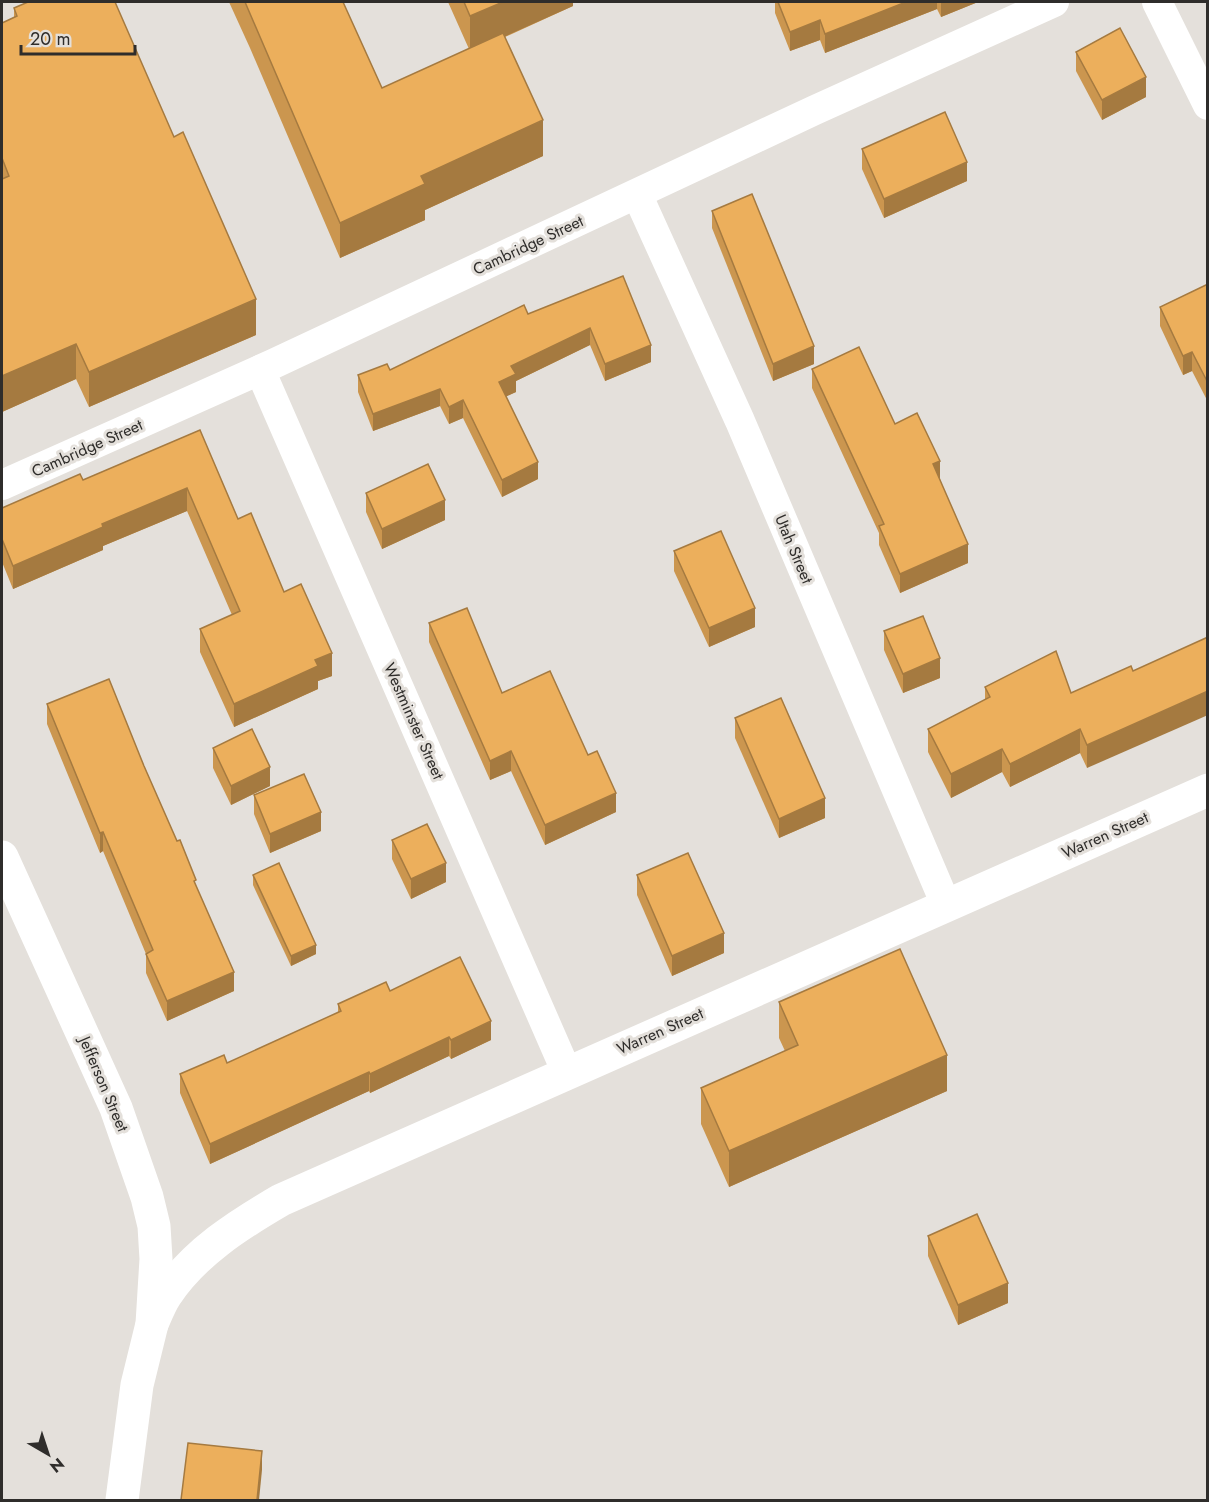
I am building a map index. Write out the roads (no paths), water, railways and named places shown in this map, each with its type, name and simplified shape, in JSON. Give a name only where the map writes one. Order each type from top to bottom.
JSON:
[{"type":"street","name":"Cambridge Street","points":[[2,485],[260,370],[1054,2]]},
{"type":"street","points":[[1157,2],[1208,105]]},
{"type":"street","name":"Utah Street","points":[[637,194],[740,421],[946,905]]},
{"type":"street","name":"Westminster Street","points":[[260,370],[567,1072]]},
{"type":"street","name":"Warren Street","points":[[152,1324],[164,1297],[180,1276],[218,1242],[259,1213],[312,1185],[1208,790]]},
{"type":"street","name":"Jefferson Street","points":[[2,857],[103,1078],[147,1197],[154,1226],[156,1259],[152,1324]]},
{"type":"street","points":[[122,1500],[137,1385],[152,1324]]}]
